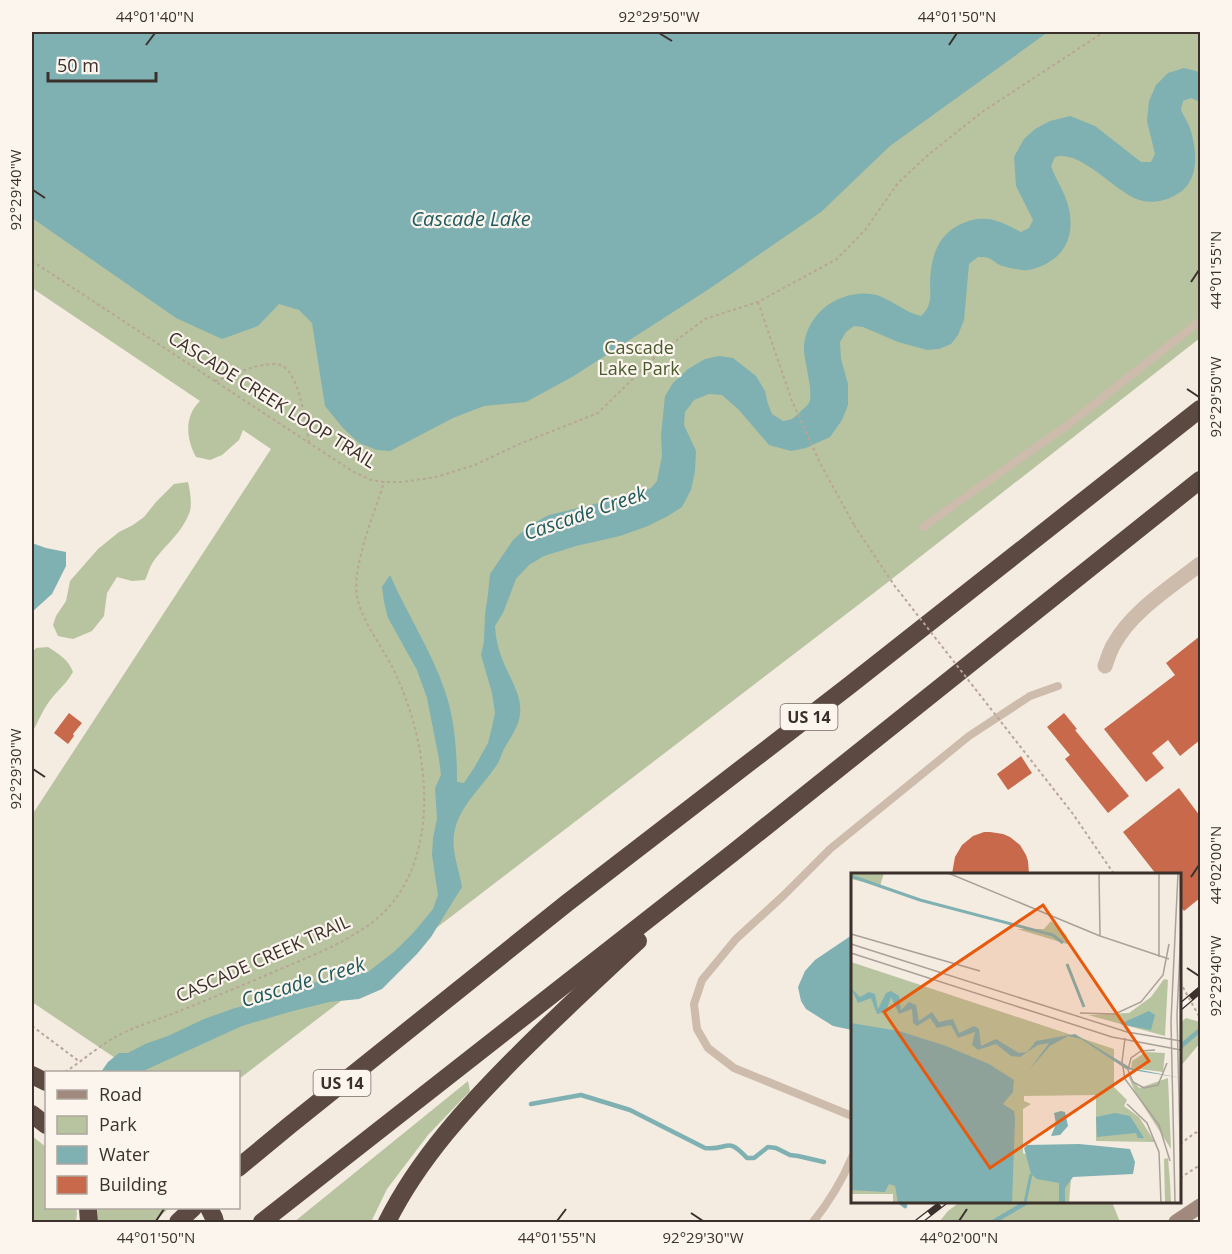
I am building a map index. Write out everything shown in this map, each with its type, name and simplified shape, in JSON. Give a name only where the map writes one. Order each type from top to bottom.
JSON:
[{"type":"highway","name":"US 14","points":[[240,1153],[269,1142],[567,903],[868,671],[1200,409]]},
{"type":"highway","points":[[262,1222],[734,852],[1200,480]]},
{"type":"highway","points":[[387,1222],[416,1173],[441,1138],[468,1107],[561,1012],[734,852]]},
{"type":"highway","points":[[32,1114],[45,1124]]},
{"type":"highway","points":[[240,1166],[269,1142]]},
{"type":"highway","points":[[178,1222],[192,1209]]},
{"type":"street","points":[[1105,666],[1113,645],[1126,627],[1140,612],[1200,564]]},
{"type":"street","points":[[1176,1222],[1200,1206]]},
{"type":"lane","points":[[922,527],[1069,424],[1200,321]]},
{"type":"lane","points":[[851,1116],[734,1068],[708,1048],[697,1029],[694,1004],[702,980],[736,939],[830,849],[969,736],[1030,696],[1058,686]]},
{"type":"lane","points":[[813,1222],[842,1181],[851,1159]]},
{"type":"path","points":[[1104,32],[982,112],[928,155],[898,183],[865,230],[837,259],[758,302],[792,401],[820,463],[854,525],[894,585],[1073,814],[1113,873]]},
{"type":"path","name":"CASCADE CREEK LOOP TRAIL","points":[[32,261],[352,471],[371,480],[384,482],[436,477],[475,465],[517,445],[598,413],[657,355],[705,319],[758,302]]},
{"type":"path","points":[[215,381],[262,365],[281,365],[291,373],[296,383],[309,443]]},
{"type":"path","name":"CASCADE CREEK TRAIL","points":[[66,1071],[118,1036],[340,943],[371,923],[396,900],[409,876],[420,843],[424,801],[421,752],[410,707],[397,676],[364,616],[357,596],[359,563],[384,482]]},
{"type":"path","points":[[1181,985],[1200,1018]]},
{"type":"path","points":[[32,1026],[80,1062]]},
{"type":"path","points":[[1181,1143],[1200,1131]]},
{"type":"path","points":[[1181,1177],[1200,1165]]},
{"type":"green space","name":"Cascade Lake Park","points":[[32,32],[1200,32],[1200,338],[879,589],[240,1078],[240,1071],[135,1071],[32,1002],[32,815],[271,449],[243,430],[239,440],[222,455],[210,460],[196,457],[190,443],[188,428],[191,414],[200,401],[32,288]]},
{"type":"green space","points":[[188,482],[191,504],[187,519],[150,566],[145,580],[132,581],[117,577],[107,593],[104,616],[92,631],[73,639],[58,636],[53,625],[66,601],[70,581],[98,549],[119,532],[144,517],[174,484]]},
{"type":"green space","points":[[48,647],[66,660],[73,672],[48,703],[32,733],[32,653],[36,648]]},
{"type":"green space","points":[[1186,1018],[1200,1022],[1200,1043],[1181,1066],[1181,1022]]},
{"type":"green space","points":[[468,1081],[470,1091],[428,1135],[387,1189],[371,1222],[294,1222]]},
{"type":"green space","points":[[32,1136],[45,1146],[45,1209],[76,1209],[77,1214],[76,1222],[32,1222]]},
{"type":"green space","points":[[959,1203],[1112,1203],[1120,1222],[939,1222]]},
{"type":"green space","points":[[98,1209],[168,1209],[154,1222],[98,1222]]},
{"type":"water","name":"Cascade Lake","points":[[32,32],[1048,32],[890,146],[821,212],[709,289],[572,377],[526,402],[484,406],[453,418],[390,451],[377,450],[359,443],[325,406],[312,323],[299,310],[279,304],[258,326],[222,339],[176,318],[32,218]]},
{"type":"water","name":"Cascade Creek","points":[[1184,68],[1200,72],[1200,102],[1191,98],[1183,101],[1181,110],[1191,131],[1195,161],[1193,175],[1184,189],[1170,198],[1151,202],[1143,201],[1133,198],[1077,160],[1066,156],[1055,157],[1051,166],[1067,201],[1070,219],[1068,238],[1060,254],[1038,268],[1030,270],[1007,267],[983,257],[978,257],[969,264],[964,320],[958,335],[951,344],[939,349],[927,350],[898,342],[863,327],[854,326],[846,332],[840,342],[841,359],[848,384],[848,405],[842,420],[830,437],[806,448],[791,451],[769,445],[739,410],[722,395],[709,394],[694,400],[685,412],[684,425],[696,451],[695,471],[691,490],[682,507],[648,526],[620,536],[544,556],[529,565],[516,579],[503,613],[495,626],[500,654],[518,696],[520,714],[518,723],[498,763],[462,811],[458,820],[454,844],[462,887],[431,937],[382,989],[359,999],[329,1002],[242,1026],[143,1071],[102,1071],[119,1053],[128,1053],[204,1019],[235,1008],[273,999],[330,978],[368,972],[395,951],[433,909],[438,895],[432,855],[437,819],[435,788],[441,775],[439,759],[427,698],[417,670],[388,618],[382,587],[390,575],[433,661],[445,691],[455,736],[457,782],[464,783],[488,743],[495,713],[481,655],[490,574],[513,540],[530,525],[549,515],[636,494],[651,488],[657,481],[662,456],[661,436],[665,396],[673,383],[688,369],[705,359],[719,356],[733,358],[756,376],[765,391],[772,414],[783,421],[794,418],[808,404],[810,398],[804,349],[806,335],[816,316],[826,307],[850,295],[871,294],[921,316],[929,304],[934,256],[940,241],[951,230],[976,219],[998,221],[1021,232],[1029,228],[1033,220],[1016,186],[1014,157],[1024,139],[1035,129],[1050,121],[1070,116],[1095,126],[1141,162],[1151,162],[1155,154],[1147,121],[1149,101],[1156,85],[1168,73]]},
{"type":"water","points":[[32,543],[66,552],[66,566],[52,594],[32,612]]},
{"type":"water","points":[[851,936],[851,1030],[833,1026],[806,1009],[801,1001],[798,987],[805,971],[815,960]]},
{"type":"building","points":[[1200,636],[1200,740],[1180,756],[1168,740],[1152,753],[1164,768],[1146,782],[1104,729],[1175,675],[1166,663]]},
{"type":"building","points":[[69,713],[82,723],[68,744],[54,733]]},
{"type":"building","points":[[1064,713],[1077,729],[1075,730],[1129,796],[1108,813],[1065,759],[1070,755],[1047,727]]},
{"type":"building","points":[[1021,756],[1032,773],[1008,790],[997,774]]},
{"type":"building","points":[[1179,788],[1200,816],[1200,898],[1184,911],[1181,907],[1181,873],[1155,873],[1123,832]]},
{"type":"building","points":[[990,832],[1010,837],[1020,845],[1026,855],[1029,873],[952,873],[955,857],[962,845],[973,836]]},
{"type":"waterway","points":[[1181,1046],[1200,1030]]},
{"type":"waterway","points":[[531,1104],[581,1095],[630,1110],[705,1148],[731,1146],[747,1158],[754,1158],[768,1147],[790,1155],[824,1162]]},
{"type":"waterway","points":[[901,1203],[905,1206]]},
{"type":"waterway","points":[[993,1222],[1025,1203]]},
{"type":"waterway","points":[[951,1222],[962,1222]]},
{"type":"railway","points":[[1181,1006],[1200,990]]},
{"type":"railway","points":[[918,1222],[943,1203]]}]
